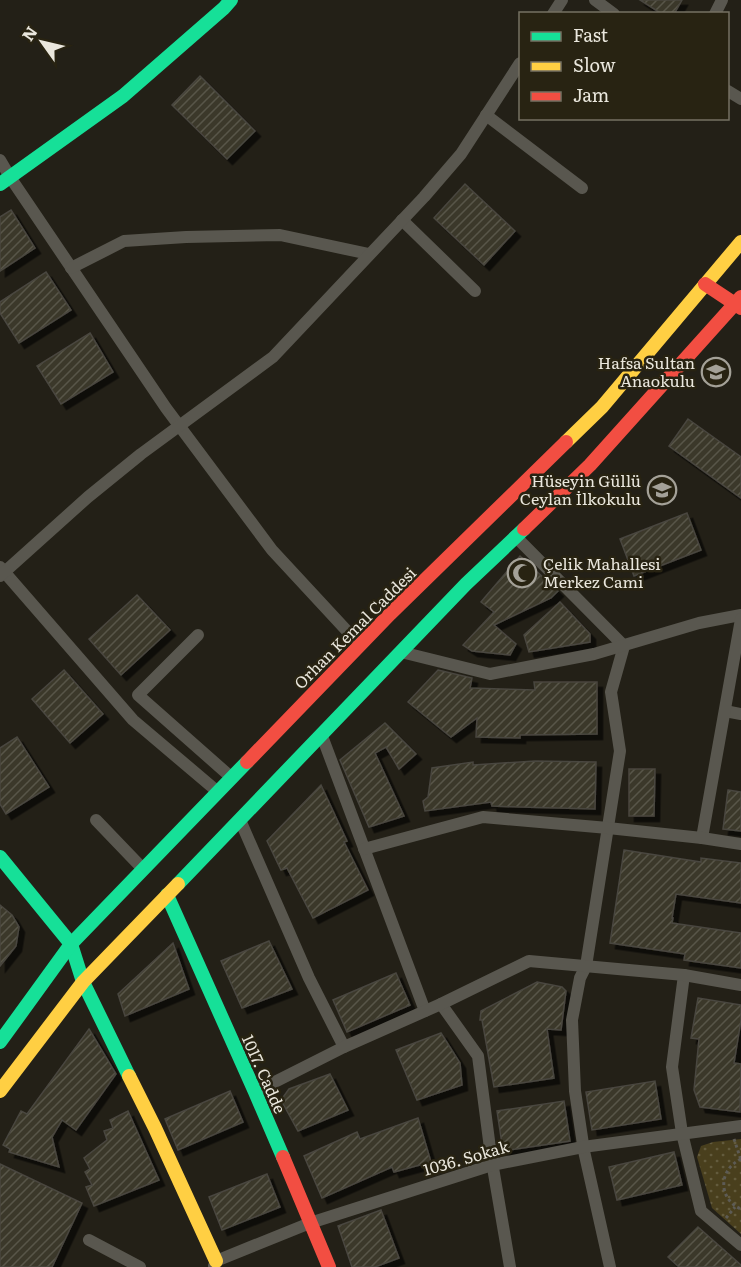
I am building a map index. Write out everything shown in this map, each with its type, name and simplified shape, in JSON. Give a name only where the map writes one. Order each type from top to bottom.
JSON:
[{"type":"main road","points":[[5,181],[123,96],[231,0]]},
{"type":"main road","name":"Orhan Kemal Caddesi","points":[[0,1042],[71,944],[360,645],[602,408],[741,242]]},
{"type":"main road","points":[[0,1091],[83,982],[466,584],[590,465],[739,303],[705,284]]},
{"type":"main road","points":[[0,857],[71,944],[83,982],[156,1128],[215,1264]]},
{"type":"main road","name":"1017. Cadde","points":[[167,895],[255,1092],[329,1267]]},
{"type":"street","points":[[595,0],[611,12]]},
{"type":"street","points":[[218,792],[133,720],[1,572],[141,454],[273,357],[461,154],[519,65]]},
{"type":"street","points":[[486,115],[582,188]]},
{"type":"street","points":[[0,160],[5,181],[71,268],[180,427],[272,550],[360,645]]},
{"type":"street","points":[[402,220],[475,291]]},
{"type":"street","points":[[71,268],[124,241],[186,237],[280,235],[369,254]]},
{"type":"street","points":[[515,536],[624,645]]},
{"type":"street","points":[[401,652],[490,675],[594,654],[699,623],[741,617],[702,838]]},
{"type":"street","points":[[198,635],[138,695],[232,778]]},
{"type":"street","points":[[610,1267],[583,1147],[575,1091],[572,1020],[580,978],[586,966],[620,751],[611,692],[624,645]]},
{"type":"street","points":[[725,711],[741,714]]},
{"type":"street","points":[[321,735],[425,1011]]},
{"type":"street","points":[[364,849],[483,817],[608,828],[741,844]]},
{"type":"street","points":[[96,820],[143,869]]},
{"type":"street","points":[[240,820],[309,978],[344,1047]]},
{"type":"street","points":[[255,1092],[344,1047],[441,1004],[529,961],[684,975],[741,985]]},
{"type":"street","points":[[684,975],[672,1068],[682,1133],[701,1211],[741,1245]]},
{"type":"street","points":[[441,1004],[478,1056],[492,1165],[510,1267]]},
{"type":"street","name":"1036. Sokak","points":[[215,1264],[310,1223],[492,1165],[583,1147],[736,1127]]},
{"type":"street","points":[[89,1240],[140,1267]]},
{"type":"path","points":[[736,1127],[741,1160],[729,1168],[723,1184],[729,1200],[741,1209]]},
{"type":"shaded area","points":[[741,1139],[741,1234],[712,1208],[697,1157],[701,1146],[713,1142]]},
{"type":"building","points":[[640,0],[682,0],[675,12],[659,12]]},
{"type":"building","points":[[200,76],[255,131],[227,159],[172,105]]},
{"type":"building","points":[[465,184],[515,231],[484,265],[434,218]]},
{"type":"building","points":[[11,210],[35,248],[0,271],[0,217]]},
{"type":"building","points":[[46,272],[71,310],[19,343],[0,313],[0,302]]},
{"type":"building","points":[[90,333],[113,372],[61,404],[37,366]]},
{"type":"building","points":[[688,419],[741,457],[741,498],[669,446]]},
{"type":"building","points":[[687,513],[701,550],[634,576],[620,539]]},
{"type":"building","name":"Çelik Mahallesi Merkez Cami","points":[[520,556],[558,591],[551,598],[494,625],[516,644],[510,655],[472,651],[463,645],[494,612],[481,602]]},
{"type":"building","points":[[137,595],[170,630],[121,675],[89,639]]},
{"type":"building","points":[[560,602],[590,634],[590,642],[529,652],[524,635]]},
{"type":"building","points":[[64,670],[103,714],[70,743],[32,699]]},
{"type":"building","points":[[438,670],[472,678],[470,688],[535,690],[534,682],[597,682],[597,734],[520,735],[520,738],[476,737],[477,718],[451,737],[408,702]]},
{"type":"building","points":[[385,723],[416,754],[399,769],[386,747],[375,753],[404,816],[369,827],[340,760]]},
{"type":"building","points":[[17,737],[49,787],[6,814],[0,804],[0,748]]},
{"type":"building","points":[[535,761],[596,762],[595,809],[492,806],[491,802],[425,811],[423,801],[428,797],[432,768],[473,762],[473,765]]},
{"type":"building","points":[[629,769],[655,769],[654,816],[629,816]]},
{"type":"building","points":[[321,785],[347,841],[344,842],[368,890],[313,918],[287,868],[281,870],[267,841]]},
{"type":"building","points":[[728,790],[741,792],[741,831],[723,829]]},
{"type":"building","points":[[624,850],[701,862],[701,858],[741,863],[741,903],[676,894],[672,923],[741,933],[741,968],[684,960],[685,954],[610,943]]},
{"type":"building","points":[[0,905],[12,915],[19,927],[16,946],[0,966]]},
{"type":"building","points":[[269,941],[292,989],[242,1008],[221,961]]},
{"type":"building","points":[[173,943],[189,989],[125,1016],[118,994]]},
{"type":"building","points":[[396,973],[410,1005],[347,1032],[333,1000]]},
{"type":"building","points":[[537,982],[562,987],[566,991],[561,1030],[547,1029],[554,1078],[494,1087],[482,1020],[480,1020],[481,1011]]},
{"type":"building","points":[[698,998],[741,1005],[734,1063],[741,1064],[740,1112],[700,1107],[694,1090],[699,1039],[691,1038]]},
{"type":"building","points":[[89,1029],[116,1074],[76,1130],[62,1120],[52,1137],[59,1167],[9,1152],[10,1149],[3,1145],[21,1111],[27,1114]]},
{"type":"building","points":[[441,1033],[460,1063],[462,1085],[417,1100],[396,1050]]},
{"type":"building","points":[[330,1074],[348,1110],[298,1131],[281,1100],[289,1089]]},
{"type":"building","points":[[655,1081],[661,1119],[592,1130],[586,1092]]},
{"type":"building","points":[[230,1091],[243,1122],[178,1150],[165,1119]]},
{"type":"building","points":[[564,1101],[570,1141],[503,1151],[497,1111]]},
{"type":"building","points":[[128,1111],[159,1180],[94,1206],[86,1187],[92,1185],[85,1172],[90,1169],[84,1158],[107,1140],[104,1131],[113,1128],[110,1120]]},
{"type":"building","points":[[418,1118],[431,1162],[394,1172],[392,1167],[322,1198],[304,1156],[357,1132],[360,1139]]},
{"type":"building","points":[[674,1152],[682,1185],[617,1200],[609,1167]]},
{"type":"building","points":[[0,1164],[82,1203],[52,1267],[0,1267]]},
{"type":"building","points":[[267,1174],[280,1207],[222,1230],[209,1197]]},
{"type":"building","points":[[381,1210],[399,1258],[375,1267],[352,1267],[338,1226]]},
{"type":"building","points":[[698,1227],[741,1267],[679,1267],[668,1257]]},
{"type":"traffic: fast","points":[[0,184],[123,96],[231,0]]},
{"type":"traffic: fast","points":[[178,884],[466,584],[524,529]]},
{"type":"traffic: fast","points":[[0,1042],[71,944],[247,762]]},
{"type":"traffic: fast","points":[[0,857],[71,944],[83,982],[129,1076]]},
{"type":"traffic: fast","points":[[167,895],[283,1157]]},
{"type":"traffic: slow","points":[[566,442],[602,407],[741,242]]},
{"type":"traffic: slow","points":[[0,1091],[83,982],[178,884]]},
{"type":"traffic: slow","points":[[129,1076],[216,1261]]},
{"type":"traffic: jam","points":[[705,284],[741,308]]},
{"type":"traffic: jam","points":[[524,529],[590,465],[741,297]]},
{"type":"traffic: jam","points":[[247,762],[390,614],[566,442]]},
{"type":"traffic: jam","points":[[283,1157],[329,1267]]},
{"type":"place","name":"Hafsa Sultan Anaokulu","points":[[716,372]]},
{"type":"place","name":"Hüseyin Güllü Ceylan İlkokulu","points":[[662,490]]},
{"type":"place","name":"Çelik Mahallesi Merkez Cami","points":[[522,573]]}]
